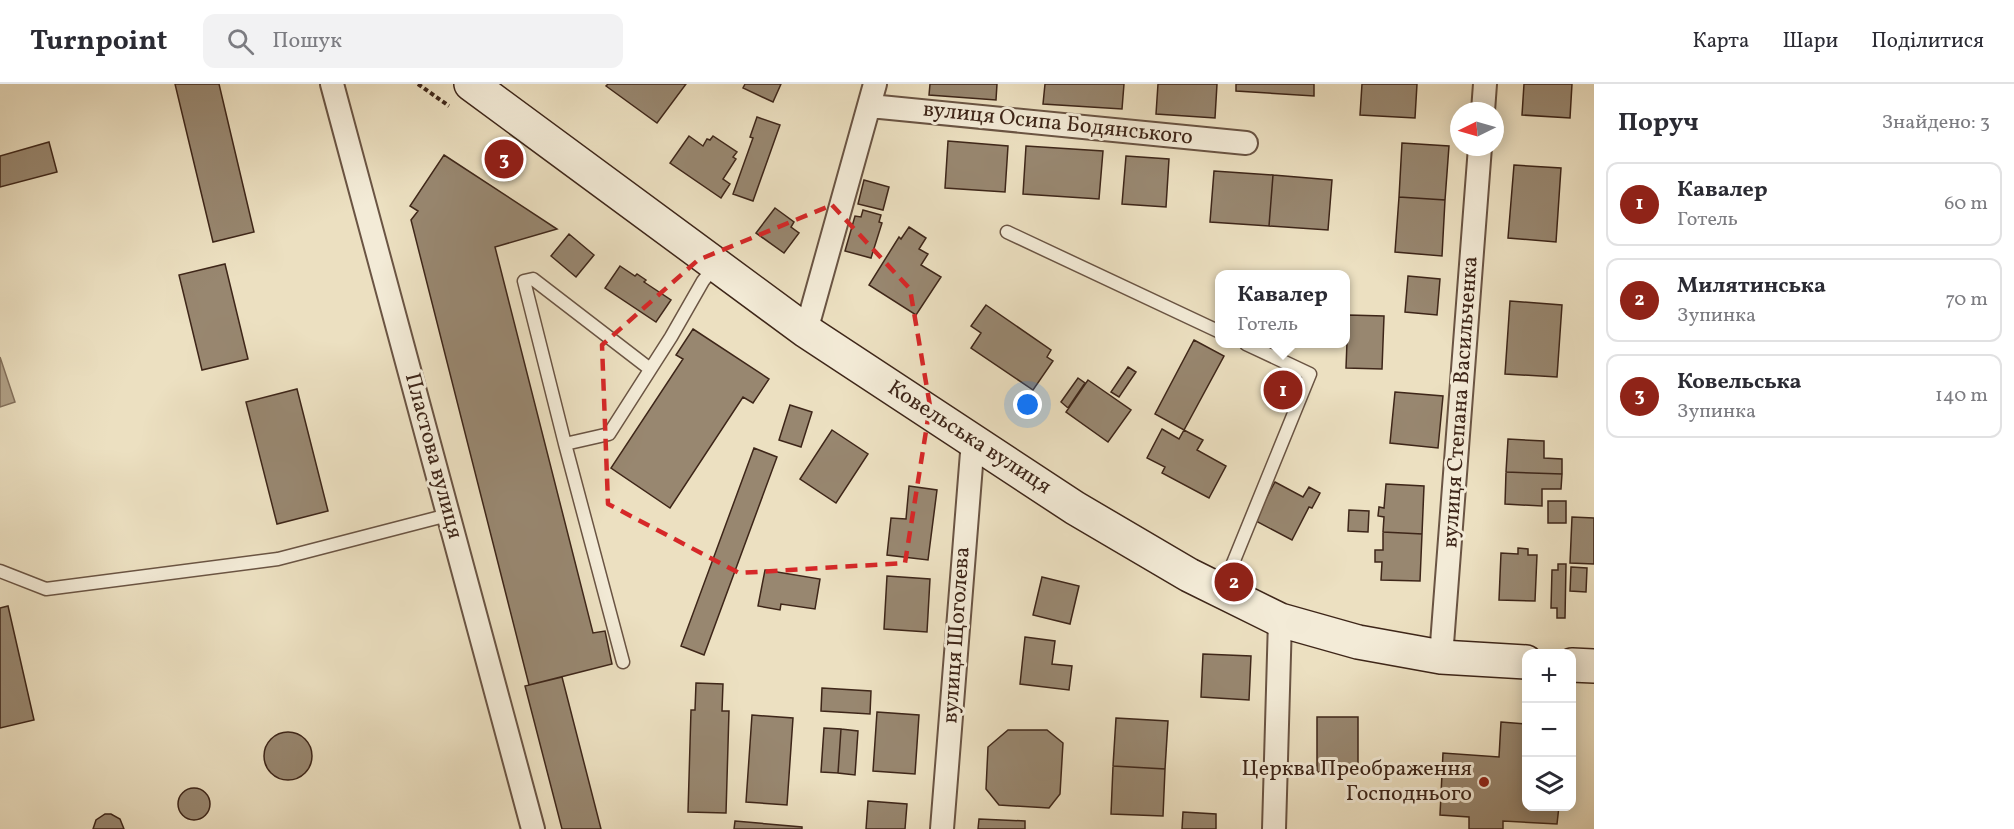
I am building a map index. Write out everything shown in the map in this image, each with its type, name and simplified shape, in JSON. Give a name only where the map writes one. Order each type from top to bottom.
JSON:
[{"type":"street","name":"Пластова вулиця","points":[[332,84],[533,829]]},
{"type":"street","name":"Ковельська вулиця","points":[[471,84],[806,331],[1075,508],[1189,575],[1280,620],[1358,642],[1441,657],[1522,662]]},
{"type":"street","points":[[1484,102],[1485,84]]},
{"type":"street","name":"вулиця Осипа Бодянського","points":[[806,331],[873,95],[1246,143]]},
{"type":"street","name":"вулиця Степана Васильченка","points":[[1441,657],[1479,156]]},
{"type":"street","name":"вулиця Щоголева","points":[[942,829],[973,440]]},
{"type":"street","points":[[1274,829],[1280,620]]},
{"type":"street","points":[[1576,665],[1594,666]]},
{"type":"lane","points":[[1007,232],[1215,330]]},
{"type":"lane","points":[[565,444],[609,434],[703,281],[716,265]]},
{"type":"lane","points":[[623,662],[524,281],[533,279],[651,369]]},
{"type":"lane","points":[[1221,591],[1310,374],[1255,348]]},
{"type":"lane","points":[[0,571],[46,589],[278,559],[448,515]]},
{"type":"highlighted area","points":[[832,205],[910,289],[930,406],[905,563],[739,573],[608,504],[602,345],[698,260]]},
{"type":"shaded area","points":[[0,357],[15,402],[0,407]]},
{"type":"building","points":[[175,84],[219,84],[254,232],[213,242]]},
{"type":"building","points":[[608,84],[686,84],[657,123],[606,86]]},
{"type":"building","points":[[745,84],[781,84],[773,102],[743,88]]},
{"type":"building","points":[[930,84],[997,84],[996,100],[929,95]]},
{"type":"building","points":[[1045,84],[1124,84],[1122,109],[1043,104]]},
{"type":"building","points":[[1158,84],[1217,84],[1215,118],[1156,114]]},
{"type":"building","points":[[1236,84],[1314,84],[1314,96],[1236,91]]},
{"type":"building","points":[[1362,84],[1417,84],[1415,118],[1360,115]]},
{"type":"building","points":[[1524,84],[1572,84],[1570,118],[1522,115]]},
{"type":"building","points":[[757,117],[780,125],[753,201],[733,194],[753,138],[750,137]]},
{"type":"building","points":[[689,136],[703,146],[707,139],[710,140],[713,136],[737,152],[733,157],[736,159],[723,179],[730,184],[721,198],[670,163]]},
{"type":"building","points":[[948,141],[1008,146],[1005,192],[945,188]]},
{"type":"building","points":[[49,142],[57,172],[0,187],[0,156]]},
{"type":"building","points":[[1402,143],[1449,146],[1445,200],[1399,197]]},
{"type":"building","points":[[1026,146],[1103,151],[1099,199],[1023,194]]},
{"type":"building","points":[[444,155],[557,229],[495,247],[593,633],[605,631],[612,664],[529,685],[411,220],[418,211],[410,206]]},
{"type":"building","points":[[1126,156],[1169,159],[1166,207],[1122,204]]},
{"type":"building","points":[[1514,165],[1561,168],[1556,242],[1508,238]]},
{"type":"building","points":[[1214,171],[1273,175],[1269,226],[1210,222]]},
{"type":"building","points":[[1273,175],[1332,180],[1328,230],[1269,226]]},
{"type":"building","points":[[864,180],[889,187],[883,210],[858,204]]},
{"type":"building","points":[[1399,197],[1445,200],[1442,256],[1395,252]]},
{"type":"building","points":[[775,208],[794,222],[791,227],[799,233],[784,253],[756,233]]},
{"type":"building","points":[[863,210],[881,215],[879,222],[882,223],[871,258],[845,251],[855,216],[861,217]]},
{"type":"building","points":[[909,227],[926,238],[919,249],[928,254],[921,265],[941,277],[916,315],[869,285],[899,237],[901,239]]},
{"type":"building","points":[[569,234],[594,255],[576,277],[551,256]]},
{"type":"building","points":[[225,264],[248,359],[202,370],[179,275]]},
{"type":"building","points":[[620,266],[646,280],[644,282],[671,300],[656,322],[605,288]]},
{"type":"building","points":[[1408,276],[1440,279],[1437,315],[1405,312]]},
{"type":"building","points":[[1510,301],[1562,305],[1557,377],[1505,374]]},
{"type":"building","points":[[986,305],[1051,350],[1047,357],[1053,361],[1033,390],[971,348],[981,333],[971,326]]},
{"type":"building","points":[[1350,315],[1384,316],[1382,369],[1346,368],[1347,348],[1350,348]]},
{"type":"building","points":[[693,329],[769,379],[753,403],[743,397],[670,508],[611,468],[683,359],[676,355]]},
{"type":"building","points":[[1194,340],[1224,356],[1184,430],[1155,414]]},
{"type":"building","points":[[1128,367],[1136,372],[1119,397],[1111,392]]},
{"type":"building","points":[[1078,378],[1085,383],[1068,408],[1061,402]]},
{"type":"building","points":[[1088,380],[1131,410],[1108,442],[1066,412]]},
{"type":"building","points":[[297,389],[328,511],[277,524],[246,402]]},
{"type":"building","points":[[1395,392],[1443,396],[1438,448],[1390,443]]},
{"type":"building","points":[[790,405],[812,412],[801,447],[779,440]]},
{"type":"building","points":[[1162,429],[1179,439],[1184,430],[1203,440],[1197,450],[1226,466],[1209,498],[1162,473],[1165,467],[1147,458]]},
{"type":"building","points":[[832,430],[868,454],[836,503],[800,479]]},
{"type":"building","points":[[1508,439],[1544,441],[1544,458],[1562,459],[1562,474],[1506,472]]},
{"type":"building","points":[[754,448],[777,457],[704,655],[681,646]]},
{"type":"building","points":[[1506,472],[1562,474],[1561,489],[1542,489],[1542,506],[1505,504]]},
{"type":"building","points":[[1275,482],[1303,497],[1309,487],[1320,493],[1312,508],[1309,507],[1292,540],[1254,520]]},
{"type":"building","points":[[1386,484],[1424,486],[1422,534],[1383,532],[1384,517],[1378,516],[1379,507],[1384,508]]},
{"type":"building","points":[[909,486],[937,490],[928,560],[887,555],[891,518],[906,519]]},
{"type":"building","points":[[1548,501],[1566,501],[1566,523],[1548,523]]},
{"type":"building","points":[[1349,510],[1369,511],[1368,532],[1348,531]]},
{"type":"building","points":[[1572,517],[1594,518],[1594,564],[1570,563]]},
{"type":"building","points":[[1383,532],[1422,534],[1420,581],[1381,580],[1382,562],[1375,562],[1375,550],[1383,550]]},
{"type":"building","points":[[1518,548],[1528,549],[1528,555],[1537,555],[1535,601],[1499,600],[1501,553],[1518,554]]},
{"type":"building","points":[[1558,564],[1566,564],[1565,618],[1557,618],[1557,608],[1551,608],[1552,570],[1558,570]]},
{"type":"building","points":[[1571,567],[1587,568],[1586,592],[1570,591]]},
{"type":"building","points":[[765,570],[820,579],[815,609],[781,604],[780,610],[758,606]]},
{"type":"building","points":[[887,576],[930,579],[927,632],[884,629]]},
{"type":"building","points":[[1042,577],[1079,586],[1070,624],[1033,615]]},
{"type":"building","points":[[8,606],[34,720],[0,728],[0,608]]},
{"type":"building","points":[[1025,637],[1055,641],[1052,664],[1072,666],[1069,690],[1020,684]]},
{"type":"building","points":[[1203,654],[1251,656],[1249,700],[1201,697]]},
{"type":"building","points":[[562,677],[601,829],[562,829],[525,686]]},
{"type":"building","points":[[696,683],[723,684],[722,711],[729,711],[726,813],[688,812],[691,710],[695,710]]},
{"type":"building","points":[[822,688],[871,691],[870,714],[821,711]]},
{"type":"building","points":[[877,712],[919,715],[915,774],[873,771]]},
{"type":"building","points":[[752,715],[793,718],[787,805],[746,802]]},
{"type":"building","points":[[1317,717],[1358,717],[1358,772],[1317,772]]},
{"type":"building","points":[[1116,718],[1168,721],[1165,769],[1113,766]]},
{"type":"building","name":"Церква Преображення Господнього","points":[[1501,722],[1522,724],[1522,811],[1558,811],[1557,824],[1503,821],[1503,829],[1469,829],[1469,817],[1440,815],[1443,753],[1499,757]]},
{"type":"building","points":[[824,728],[841,729],[838,773],[821,772]]},
{"type":"building","points":[[841,729],[858,731],[855,775],[838,773]]},
{"type":"building","points":[[1008,730],[1047,730],[1063,743],[1060,794],[1049,808],[999,805],[986,789],[988,747]]},
{"type":"building","points":[[288,732],[305,739],[312,756],[305,773],[288,780],[271,773],[264,756],[271,739]]},
{"type":"building","points":[[1113,766],[1165,769],[1163,816],[1111,814]]},
{"type":"building","points":[[194,788],[205,793],[210,804],[205,815],[194,820],[183,815],[178,804],[183,793]]},
{"type":"building","points":[[868,801],[907,804],[905,829],[866,829]]},
{"type":"building","points":[[1183,812],[1216,814],[1216,829],[1182,829]]},
{"type":"building","points":[[105,814],[111,814],[120,819],[124,829],[93,829],[96,820]]},
{"type":"building","points":[[979,819],[1025,821],[1025,829],[978,829]]},
{"type":"building","points":[[735,821],[802,827],[802,829],[734,829]]},
{"type":"place","name":"Ковельська","points":[[504,159]]},
{"type":"place","name":"Кавалер","points":[[1283,390]]},
{"type":"place","name":"Милятинська","points":[[1234,582]]},
{"type":"place","name":"Церква Преображення Господнього","points":[[1484,782]]}]
